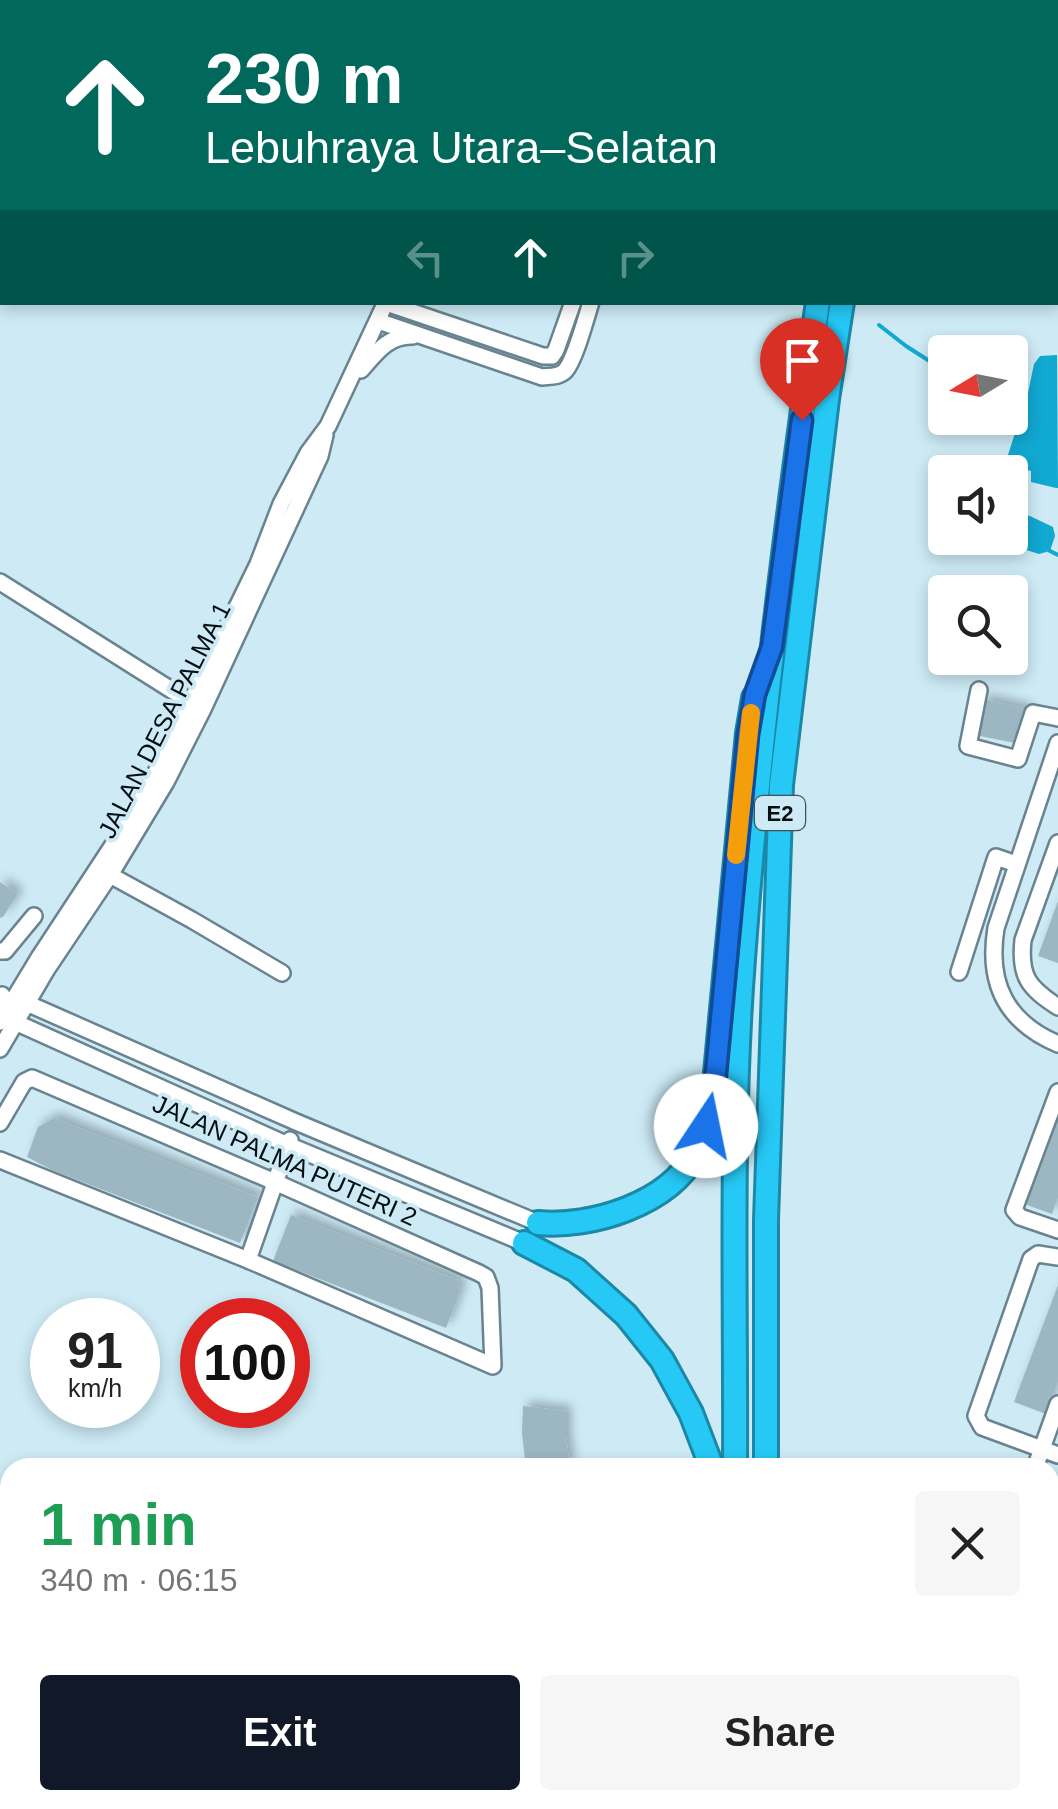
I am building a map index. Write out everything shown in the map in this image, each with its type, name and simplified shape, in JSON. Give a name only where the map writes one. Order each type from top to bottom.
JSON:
[{"type":"highway","name":"E2","points":[[735,1458],[736,1102],[742,960],[772,647],[818,305]]},
{"type":"highway","name":"E2","points":[[766,1458],[767,1202],[781,785],[842,305]]},
{"type":"highway","points":[[531,1233],[624,1210],[664,1190],[694,1157],[714,1094],[748,734],[755,694],[772,647]]},
{"type":"highway","points":[[531,1233],[626,1315],[662,1360],[691,1413],[708,1458]]},
{"type":"highway","points":[[766,1328],[773,1458]]},
{"type":"street","name":"JALAN DESA PALMA 1","points":[[11,997],[48,969],[166,782],[280,504],[308,452],[328,426],[385,305]]},
{"type":"street","points":[[420,309],[552,356],[581,306]]},
{"type":"street","points":[[378,321],[542,376],[555,376],[563,373],[570,362],[581,306]]},
{"type":"street","points":[[348,384],[389,340],[401,335],[422,336]]},
{"type":"street","points":[[0,582],[198,706]]},
{"type":"street","points":[[979,690],[968,746],[1049,769]]},
{"type":"street","name":"JALAN DESA PALMA 1","points":[[0,1049],[11,997],[132,816],[198,706]]},
{"type":"street","points":[[1018,759],[1033,713],[1058,718]]},
{"type":"street","points":[[1058,743],[1016,864],[992,952],[996,976],[1010,1009],[1039,1036],[1058,1044]]},
{"type":"street","points":[[1058,844],[1023,940],[1024,974],[1035,992],[1058,1007]]},
{"type":"street","points":[[959,972],[996,857],[1016,864]]},
{"type":"street","points":[[110,875],[282,973]]},
{"type":"street","points":[[0,951],[5,952],[34,916]]},
{"type":"street","points":[[11,997],[296,1122],[531,1233],[288,1146],[8,1019],[11,997]]},
{"type":"street","name":"JALAN PALMA PUTERI 2","points":[[0,1124],[24,1082],[32,1078],[277,1182],[486,1277],[490,1288],[493,1366],[248,1260]]},
{"type":"street","points":[[1058,1092],[1014,1210],[1020,1217],[1058,1230]]},
{"type":"street","points":[[0,1160],[248,1260],[296,1122]]},
{"type":"street","points":[[1054,1256],[1038,1254],[1031,1259],[977,1410],[979,1423],[988,1430],[1058,1455]]},
{"type":"street","points":[[1039,1458],[1058,1404]]},
{"type":"water","points":[[1057,355],[1058,488],[1031,482],[1028,455],[1008,455],[1014,435],[1028,435],[1028,393],[1034,364],[1040,356]]},
{"type":"water","points":[[1028,516],[1053,527],[1055,536],[1050,551],[1039,554],[1028,551]]},
{"type":"building","points":[[983,699],[1027,709],[1020,744],[975,735]]},
{"type":"building","points":[[0,882],[18,894],[0,918]]},
{"type":"building","points":[[1058,901],[1058,963],[1038,956]]},
{"type":"building","points":[[1050,1116],[1058,1119],[1058,1197],[1052,1214],[1027,1205],[1029,1197],[1023,1195],[1029,1178],[1034,1180],[1039,1167],[1034,1166],[1040,1147],[1045,1149],[1050,1136],[1044,1134]]},
{"type":"building","points":[[54,1118],[258,1197],[240,1243],[27,1157],[38,1127]]},
{"type":"building","points":[[291,1215],[458,1280],[460,1292],[446,1328],[273,1261]]},
{"type":"building","points":[[1058,1285],[1058,1381],[1046,1414],[1014,1402]]},
{"type":"building","points":[[523,1406],[566,1411],[569,1458],[525,1458]]},
{"type":"waterway","points":[[879,325],[928,360]]},
{"type":"waterway","points":[[1050,551],[1058,555]]},
{"type":"slow traffic","points":[[736,855],[751,713]]},
{"type":"route","points":[[706,1126],[714,1094],[748,734],[755,694],[772,647],[802,420]]}]
